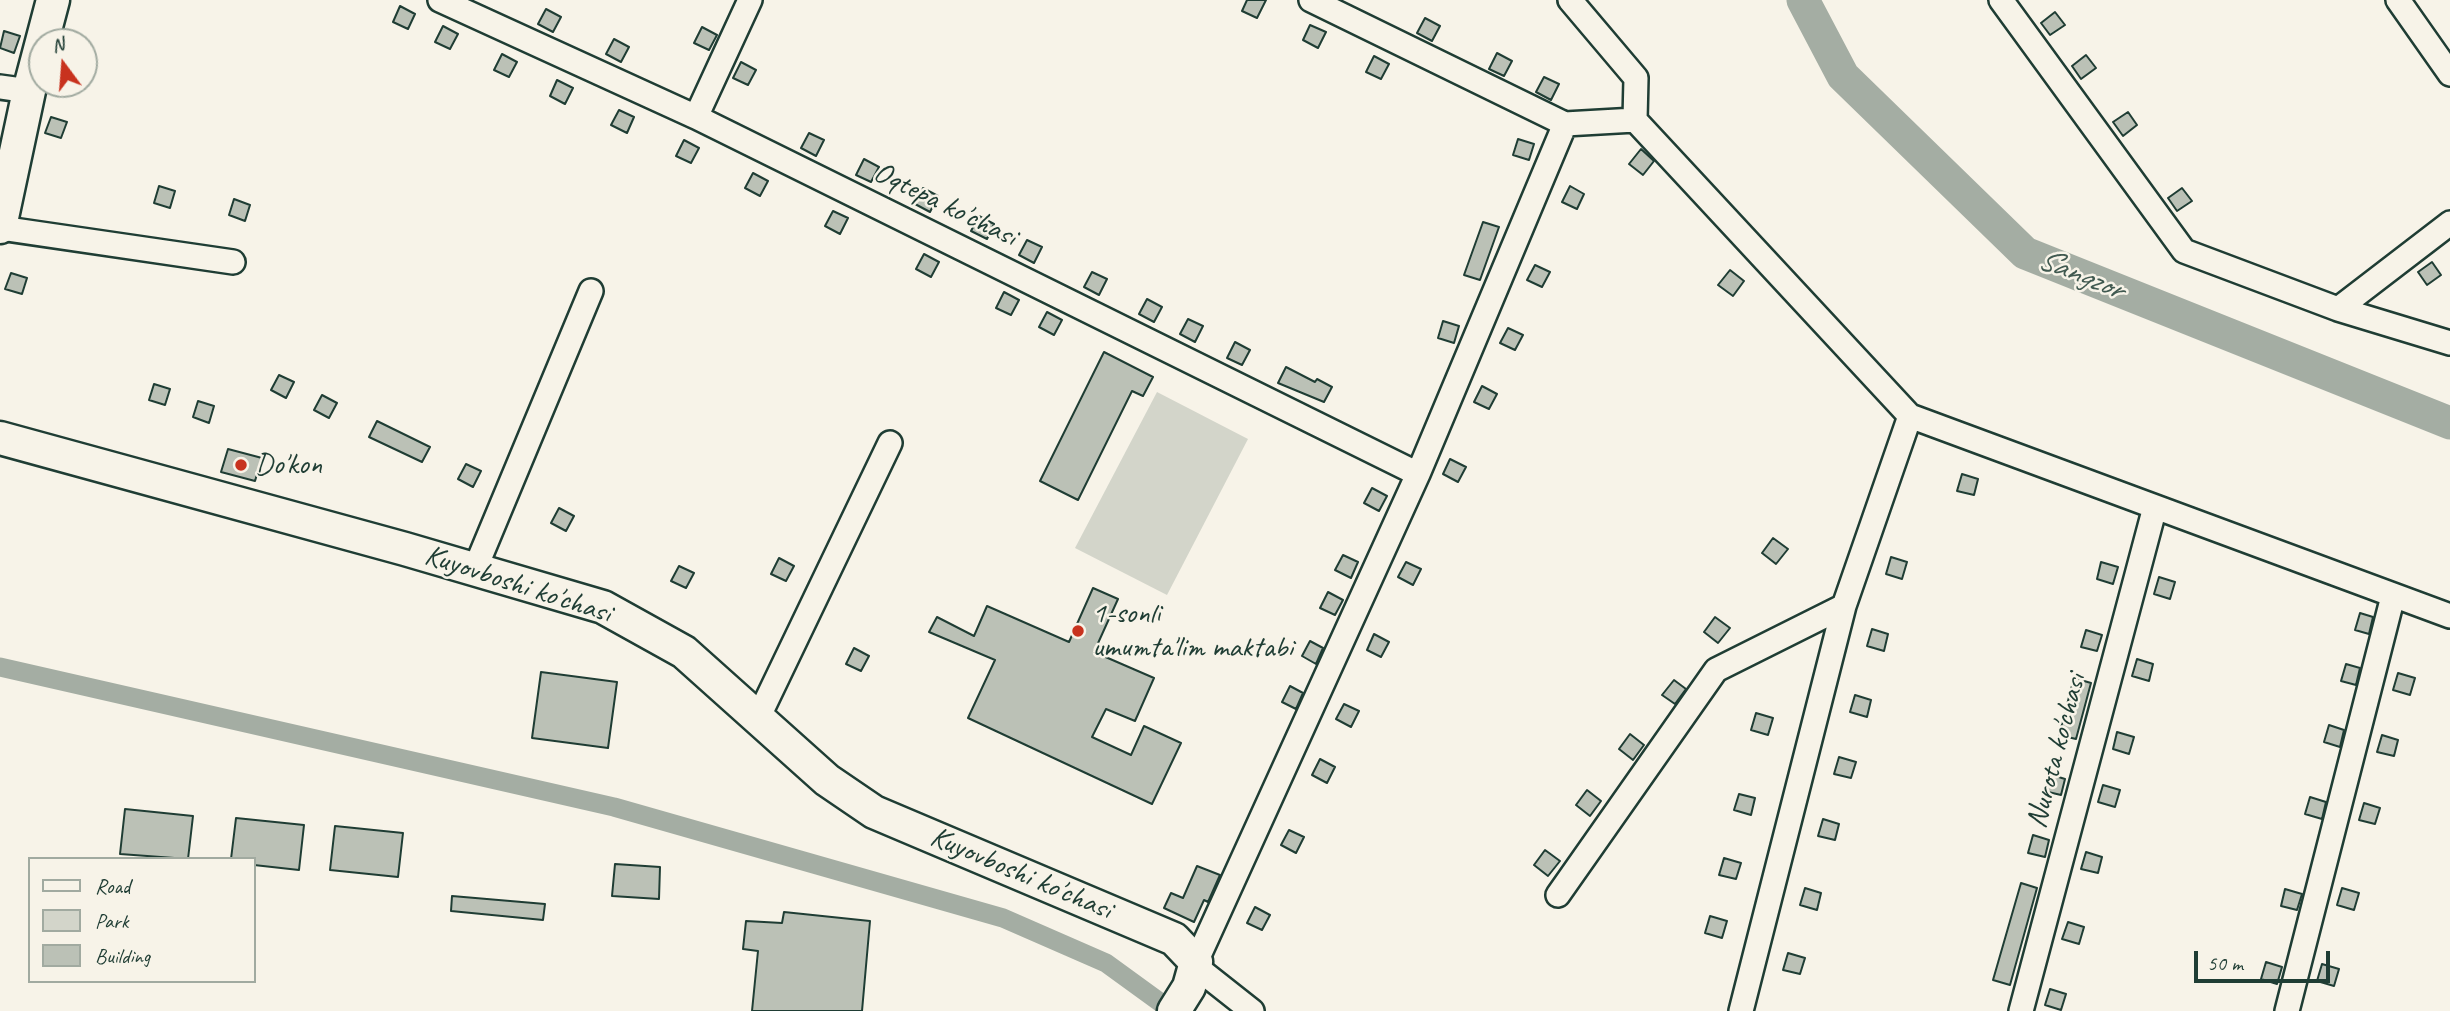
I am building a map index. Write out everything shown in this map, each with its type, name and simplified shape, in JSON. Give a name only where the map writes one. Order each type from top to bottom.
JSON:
[{"type":"main road","points":[[0,227],[15,89],[53,0]]},
{"type":"main road","name":"Kuyovboshi ko'chasi","points":[[0,438],[603,607],[684,652],[827,780],[874,812],[1174,939],[1188,981]]},
{"type":"street","name":"Oqtepa ko'chasi","points":[[440,0],[696,117],[1418,474]]},
{"type":"street","points":[[696,117],[750,0]]},
{"type":"street","points":[[1311,0],[1565,124],[1635,120]]},
{"type":"street","points":[[1570,0],[1636,78],[1635,120],[1910,416],[2450,616]]},
{"type":"street","points":[[2001,0],[2184,251],[2339,309],[2450,343]]},
{"type":"street","points":[[2398,0],[2450,74]]},
{"type":"street","points":[[1188,981],[1418,474],[1565,124]]},
{"type":"street","points":[[2339,309],[2450,223]]},
{"type":"street","points":[[0,227],[233,262]]},
{"type":"street","points":[[475,569],[591,290]]},
{"type":"street","points":[[1741,1011],[1844,606],[1910,416]]},
{"type":"street","points":[[758,718],[890,443]]},
{"type":"street","name":"Nurota ko'chasi","points":[[2021,1011],[2155,508]]},
{"type":"street","points":[[2287,1011],[2393,596]]},
{"type":"street","points":[[1558,895],[1716,670],[1844,606]]},
{"type":"street","name":"Kuyovboshi ko'chasi","points":[[1188,981],[1252,1011]]},
{"type":"green space","points":[[1157,392],[1248,439],[1167,595],[1075,548]]},
{"type":"building","points":[[1247,0],[1266,0],[1257,18],[1242,11]]},
{"type":"building","points":[[400,6],[415,14],[408,29],[393,22]]},
{"type":"building","points":[[546,9],[561,17],[553,32],[538,24]]},
{"type":"building","points":[[2055,12],[2065,25],[2050,35],[2041,23]]},
{"type":"building","points":[[1425,18],[1440,26],[1432,41],[1417,33]]},
{"type":"building","points":[[1310,25],[1326,32],[1318,48],[1303,40]]},
{"type":"building","points":[[443,26],[458,34],[450,49],[435,42]]},
{"type":"building","points":[[702,27],[717,35],[709,50],[694,43]]},
{"type":"building","points":[[4,31],[20,36],[14,53],[0,48]]},
{"type":"building","points":[[614,39],[629,47],[621,62],[606,54]]},
{"type":"building","points":[[1497,53],[1512,61],[1504,76],[1489,69]]},
{"type":"building","points":[[502,54],[517,62],[509,77],[494,70]]},
{"type":"building","points":[[2086,55],[2096,68],[2081,79],[2072,66]]},
{"type":"building","points":[[1374,56],[1389,64],[1381,79],[1366,72]]},
{"type":"building","points":[[741,62],[756,70],[748,85],[733,78]]},
{"type":"building","points":[[1544,77],[1559,84],[1551,100],[1536,92]]},
{"type":"building","points":[[557,80],[573,88],[565,104],[550,96]]},
{"type":"building","points":[[619,110],[634,117],[627,133],[611,125]]},
{"type":"building","points":[[2128,112],[2137,125],[2123,136],[2113,122]]},
{"type":"building","points":[[51,117],[67,122],[61,138],[45,133]]},
{"type":"building","points":[[809,133],[824,140],[816,156],[801,148]]},
{"type":"building","points":[[1518,139],[1534,144],[1529,160],[1513,155]]},
{"type":"building","points":[[684,140],[699,148],[691,163],[676,156]]},
{"type":"building","points":[[1641,149],[1654,161],[1643,175],[1629,164]]},
{"type":"building","points":[[864,159],[879,167],[871,182],[856,175]]},
{"type":"building","points":[[753,173],[768,181],[760,196],[745,188]]},
{"type":"building","points":[[159,186],[175,191],[170,208],[154,203]]},
{"type":"building","points":[[1570,186],[1584,194],[1577,209],[1562,202]]},
{"type":"building","points":[[923,188],[938,196],[930,212],[915,204]]},
{"type":"building","points":[[2182,188],[2192,201],[2177,211],[2168,198]]},
{"type":"building","points":[[234,199],[250,205],[245,221],[229,215]]},
{"type":"building","points":[[833,211],[848,218],[840,234],[825,226]]},
{"type":"building","points":[[979,216],[994,224],[987,239],[971,231]]},
{"type":"building","points":[[1483,222],[1499,227],[1480,280],[1464,275]]},
{"type":"building","points":[[1027,240],[1042,247],[1034,263],[1019,255]]},
{"type":"building","points":[[924,254],[939,262],[931,277],[916,269]]},
{"type":"building","points":[[2432,262],[2441,275],[2427,285],[2418,272]]},
{"type":"building","points":[[1535,265],[1550,272],[1542,287],[1527,280]]},
{"type":"building","points":[[1730,270],[1744,281],[1733,296],[1718,285]]},
{"type":"building","points":[[1092,272],[1107,279],[1099,295],[1084,287]]},
{"type":"building","points":[[11,273],[27,278],[22,294],[5,289]]},
{"type":"building","points":[[1004,292],[1019,300],[1011,315],[996,308]]},
{"type":"building","points":[[1147,299],[1162,307],[1154,322],[1139,314]]},
{"type":"building","points":[[1047,312],[1062,320],[1054,335],[1039,327]]},
{"type":"building","points":[[1188,319],[1203,326],[1195,342],[1180,334]]},
{"type":"building","points":[[1443,321],[1459,326],[1454,343],[1438,338]]},
{"type":"building","points":[[1508,328],[1523,335],[1515,350],[1500,343]]},
{"type":"building","points":[[1235,342],[1250,350],[1242,365],[1227,358]]},
{"type":"building","points":[[1104,352],[1153,377],[1143,396],[1132,391],[1078,500],[1040,481]]},
{"type":"building","points":[[1286,367],[1315,382],[1317,379],[1332,387],[1324,402],[1278,383]]},
{"type":"building","points":[[279,375],[294,382],[286,398],[271,390]]},
{"type":"building","points":[[154,384],[170,389],[165,405],[149,400]]},
{"type":"building","points":[[1482,386],[1497,394],[1489,409],[1474,402]]},
{"type":"building","points":[[322,395],[337,403],[329,418],[314,410]]},
{"type":"building","points":[[198,401],[214,406],[209,423],[193,417]]},
{"type":"building","points":[[377,421],[430,447],[422,462],[369,437]]},
{"type":"building","name":"Do'kon","points":[[228,449],[262,458],[255,481],[221,472]]},
{"type":"building","points":[[1450,459],[1466,467],[1458,482],[1443,474]]},
{"type":"building","points":[[466,464],[481,471],[473,487],[458,479]]},
{"type":"building","points":[[1962,474],[1978,479],[1974,495],[1957,491]]},
{"type":"building","points":[[1372,488],[1387,496],[1379,511],[1364,503]]},
{"type":"building","points":[[559,508],[574,516],[566,531],[551,523]]},
{"type":"building","points":[[1773,538],[1788,549],[1776,564],[1762,553]]},
{"type":"building","points":[[1343,555],[1358,562],[1351,578],[1335,570]]},
{"type":"building","points":[[1891,557],[1907,562],[1902,579],[1886,574]]},
{"type":"building","points":[[779,558],[794,566],[786,581],[771,574]]},
{"type":"building","points":[[1406,562],[1421,569],[1413,585],[1398,577]]},
{"type":"building","points":[[2101,562],[2118,567],[2113,584],[2097,579]]},
{"type":"building","points":[[679,566],[694,573],[686,588],[671,581]]},
{"type":"building","points":[[2159,577],[2175,582],[2170,599],[2154,594]]},
{"type":"building","points":[[1093,588],[1118,599],[1094,652],[1154,678],[1135,721],[1106,709],[1092,737],[1131,755],[1144,726],[1181,743],[1152,804],[968,718],[995,660],[929,632],[937,617],[974,636],[987,606],[1069,642]]},
{"type":"building","points":[[1328,592],[1343,600],[1335,615],[1320,608]]},
{"type":"building","points":[[2360,613],[2373,617],[2369,634],[2355,630]]},
{"type":"building","points":[[1715,617],[1730,628],[1718,643],[1704,632]]},
{"type":"building","points":[[1872,629],[1888,634],[1884,651],[1867,646]]},
{"type":"building","points":[[2086,630],[2102,635],[2097,651],[2081,647]]},
{"type":"building","points":[[1374,634],[1389,642],[1381,657],[1367,650]]},
{"type":"building","points":[[1310,641],[1323,648],[1316,664],[1302,656]]},
{"type":"building","points":[[854,648],[869,656],[861,671],[846,664]]},
{"type":"building","points":[[2137,659],[2153,664],[2149,681],[2132,676]]},
{"type":"building","points":[[2346,664],[2360,668],[2356,685],[2341,681]]},
{"type":"building","points":[[541,672],[617,682],[608,748],[532,738]]},
{"type":"building","points":[[2398,673],[2415,678],[2410,695],[2393,690]]},
{"type":"building","points":[[2074,678],[2091,683],[2076,739],[2059,735]]},
{"type":"building","points":[[1674,680],[1686,689],[1675,704],[1662,695]]},
{"type":"building","points":[[1290,686],[1303,693],[1296,709],[1282,702]]},
{"type":"building","points":[[1855,695],[1871,700],[1867,717],[1850,712]]},
{"type":"building","points":[[1344,704],[1359,711],[1351,727],[1336,719]]},
{"type":"building","points":[[1756,713],[1773,718],[1768,735],[1751,730]]},
{"type":"building","points":[[2329,725],[2344,730],[2340,747],[2324,742]]},
{"type":"building","points":[[2117,732],[2134,737],[2129,754],[2113,749]]},
{"type":"building","points":[[1630,734],[1644,745],[1633,760],[1619,749]]},
{"type":"building","points":[[2382,735],[2398,740],[2394,756],[2377,752]]},
{"type":"building","points":[[1839,757],[1856,762],[1851,778],[1834,774]]},
{"type":"building","points":[[1320,759],[1335,767],[1327,783],[1312,775]]},
{"type":"building","points":[[2049,774],[2065,779],[2061,795],[2044,791]]},
{"type":"building","points":[[2103,785],[2120,790],[2115,807],[2098,802]]},
{"type":"building","points":[[1587,790],[1601,801],[1590,816],[1576,805]]},
{"type":"building","points":[[1739,794],[1755,798],[1751,815],[1734,810]]},
{"type":"building","points":[[2310,797],[2326,802],[2322,819],[2305,814]]},
{"type":"building","points":[[2364,803],[2380,808],[2375,824],[2359,820]]},
{"type":"building","points":[[125,809],[193,816],[188,857],[120,854]]},
{"type":"building","points":[[236,818],[304,825],[299,870],[256,865],[256,857],[231,857]]},
{"type":"building","points":[[1823,819],[1839,824],[1835,840],[1818,836]]},
{"type":"building","points":[[335,826],[403,833],[398,877],[330,870]]},
{"type":"building","points":[[1289,830],[1304,837],[1296,853],[1281,845]]},
{"type":"building","points":[[2033,835],[2049,840],[2045,857],[2028,853]]},
{"type":"building","points":[[1545,850],[1560,861],[1548,876],[1534,865]]},
{"type":"building","points":[[2086,852],[2102,857],[2098,873],[2081,869]]},
{"type":"building","points":[[1724,858],[1741,863],[1736,879],[1719,875]]},
{"type":"building","points":[[615,864],[660,867],[659,899],[612,896]]},
{"type":"building","points":[[1197,866],[1220,875],[1208,902],[1204,900],[1194,922],[1164,908],[1171,893],[1183,898]]},
{"type":"building","points":[[2021,883],[2037,888],[2010,985],[1993,980]]},
{"type":"building","points":[[1805,888],[1821,893],[1817,910],[1800,905]]},
{"type":"building","points":[[2342,888],[2359,893],[2354,910],[2337,905]]},
{"type":"building","points":[[2285,889],[2302,894],[2297,910],[2281,906]]},
{"type":"building","points":[[452,896],[545,904],[543,920],[451,911]]},
{"type":"building","points":[[1255,907],[1270,915],[1262,930],[1247,923]]},
{"type":"building","points":[[784,912],[870,921],[862,1011],[752,1011],[758,951],[743,949],[746,921],[782,923]]},
{"type":"building","points":[[1710,916],[1727,921],[1722,938],[1705,933]]},
{"type":"building","points":[[2068,922],[2084,927],[2079,944],[2062,939]]},
{"type":"building","points":[[1788,953],[1805,958],[1800,974],[1783,970]]},
{"type":"building","points":[[2266,962],[2282,967],[2277,984],[2261,979]]},
{"type":"building","points":[[2322,964],[2339,969],[2334,986],[2317,981]]},
{"type":"building","points":[[2050,989],[2066,994],[2061,1010],[2045,1005]]},
{"type":"waterway","name":"Sangzor","points":[[1803,0],[1843,76],[2025,253],[2450,423]]},
{"type":"waterway","points":[[0,667],[614,807],[1003,918],[1106,963],[1172,1011]]},
{"type":"place","name":"Do'kon","points":[[241,465]]},
{"type":"place","name":"1-sonli umumta'lim maktabi","points":[[1078,631]]}]
